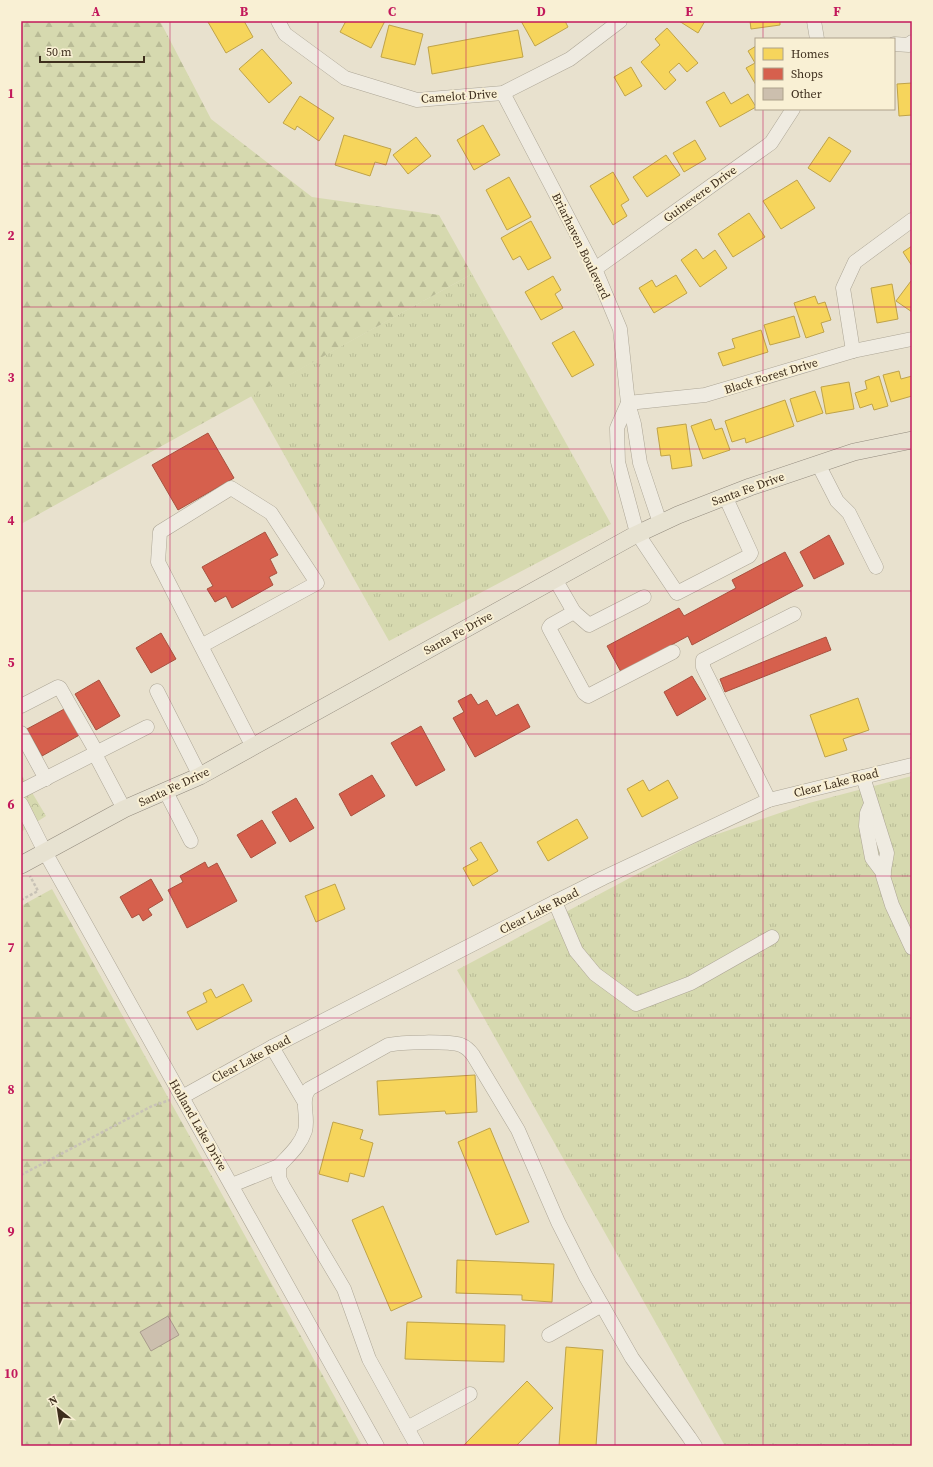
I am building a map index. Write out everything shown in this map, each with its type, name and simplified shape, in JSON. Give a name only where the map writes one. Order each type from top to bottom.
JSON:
[{"type":"main road","name":"Santa Fe Drive","points":[[22,864],[124,809],[200,776],[638,533],[750,487],[854,452],[912,440]]},
{"type":"street","name":"Camelot Drive","points":[[278,21],[285,34],[345,78],[417,100],[503,93],[570,59],[620,21]]},
{"type":"street","points":[[814,21],[816,38]]},
{"type":"street","points":[[895,44],[909,45],[912,42]]},
{"type":"street","name":"Briarhaven Boulevard","points":[[503,93],[595,269],[620,328],[628,403],[634,424],[640,463],[660,523]]},
{"type":"street","name":"Guinevere Drive","points":[[595,269],[771,143],[792,110]]},
{"type":"street","points":[[853,351],[844,288],[855,262],[912,220]]},
{"type":"street","name":"Black Forest Drive","points":[[628,403],[705,395],[853,351],[912,339]]},
{"type":"street","points":[[628,403],[617,428],[618,462],[638,533],[677,593],[751,554],[726,496]]},
{"type":"street","points":[[818,464],[837,501],[849,513],[876,567]]},
{"type":"street","points":[[201,646],[317,583],[271,513],[231,488],[160,532],[158,562],[201,646],[253,747]]},
{"type":"street","points":[[555,579],[574,612],[589,625],[644,597]]},
{"type":"street","points":[[574,612],[551,625],[549,628],[584,693],[588,696],[673,652]]},
{"type":"street","points":[[769,800],[703,668],[703,660],[794,614]]},
{"type":"street","points":[[21,706],[58,687],[60,688],[96,753],[124,809]]},
{"type":"street","points":[[157,691],[200,776]]},
{"type":"street","points":[[21,791],[147,728]]},
{"type":"street","points":[[21,733],[46,779]]},
{"type":"street","name":"Clear Lake Road","points":[[182,1096],[272,1047],[555,902],[769,800],[912,765]]},
{"type":"street","points":[[863,777],[886,853],[884,874],[892,904],[912,948]]},
{"type":"street","points":[[166,792],[191,841]]},
{"type":"street","name":"Holland Lake Drive","points":[[21,804],[45,852],[377,1446]]},
{"type":"street","points":[[555,902],[576,951],[595,974],[636,1004],[691,983],[772,936]]},
{"type":"street","points":[[232,1185],[279,1166],[289,1157],[305,1130],[307,1120],[304,1102],[305,1094],[309,1089],[388,1044],[451,1043],[460,1045],[473,1055],[518,1130],[558,1222],[632,1358],[685,1430],[694,1446]]},
{"type":"street","points":[[272,1047],[304,1102]]},
{"type":"street","points":[[279,1166],[279,1178],[344,1289],[369,1359],[418,1446]]},
{"type":"street","points":[[549,1335],[602,1305]]},
{"type":"street","points":[[408,1428],[470,1394]]},
{"type":"path","points":[[21,900],[38,890],[22,864]]},
{"type":"path","points":[[21,1175],[152,1106],[182,1096]]},
{"type":"green space","points":[[21,21],[160,21],[211,119],[312,197],[439,215],[472,274],[21,524]]},
{"type":"green space","points":[[472,274],[611,524],[389,641],[251,396]]},
{"type":"green space","points":[[21,774],[46,816],[21,832]]},
{"type":"green space","points":[[912,776],[912,1446],[725,1446],[457,970],[703,839],[809,803]]},
{"type":"green space","points":[[52,889],[362,1446],[21,1446],[21,906]]},
{"type":"building: Homes","points":[[244,21],[253,37],[226,53],[208,22]]},
{"type":"building: Homes","points":[[346,21],[385,21],[371,48],[340,32]]},
{"type":"building: Homes","points":[[521,21],[565,21],[568,27],[535,46]]},
{"type":"building: Homes","points":[[679,21],[705,21],[698,33]]},
{"type":"building: Homes","points":[[750,21],[780,21],[780,25],[751,29]]},
{"type":"building: Homes","points":[[389,25],[423,34],[415,65],[381,57]]},
{"type":"building: Homes","points":[[667,28],[698,63],[687,72],[679,63],[669,72],[676,80],[665,90],[641,62],[660,45],[655,39]]},
{"type":"building: Homes","points":[[518,30],[523,57],[432,74],[428,47]]},
{"type":"building: Homes","points":[[755,47],[755,63],[748,51]]},
{"type":"building: Homes","points":[[262,49],[292,83],[269,103],[239,69]]},
{"type":"building: Homes","points":[[755,63],[755,83],[746,68]]},
{"type":"building: Homes","points":[[631,67],[642,86],[625,96],[614,77]]},
{"type":"building: Homes","points":[[912,83],[912,115],[899,116],[897,84]]},
{"type":"building: Homes","points":[[724,92],[731,104],[748,94],[755,108],[720,127],[706,102]]},
{"type":"building: Homes","points":[[300,96],[334,118],[319,141],[297,126],[295,130],[283,123]]},
{"type":"building: Homes","points":[[483,125],[500,155],[474,170],[457,140]]},
{"type":"building: Homes","points":[[344,135],[391,149],[386,165],[375,162],[370,176],[335,165]]},
{"type":"building: Homes","points":[[416,137],[431,156],[408,174],[393,155]]},
{"type":"building: Homes","points":[[829,137],[851,151],[830,182],[808,168]]},
{"type":"building: Homes","points":[[695,140],[706,159],[684,172],[673,153]]},
{"type":"building: Homes","points":[[666,155],[680,175],[647,197],[633,177]]},
{"type":"building: Homes","points":[[613,172],[629,200],[621,205],[627,216],[613,225],[590,186]]},
{"type":"building: Homes","points":[[509,177],[531,217],[507,230],[486,190]]},
{"type":"building: Homes","points":[[797,180],[815,208],[781,229],[763,201]]},
{"type":"building: Homes","points":[[749,213],[765,237],[733,257],[718,234]]},
{"type":"building: Homes","points":[[531,221],[551,258],[528,270],[520,256],[513,260],[501,238]]},
{"type":"building: Homes","points":[[912,246],[912,266],[903,252]]},
{"type":"building: Homes","points":[[696,249],[703,259],[715,250],[727,268],[700,287],[681,260]]},
{"type":"building: Homes","points":[[676,275],[687,293],[654,313],[639,288],[652,280],[656,287]]},
{"type":"building: Homes","points":[[553,276],[561,290],[555,294],[563,308],[541,320],[525,292]]},
{"type":"building: Homes","points":[[911,281],[912,282],[912,312],[896,301]]},
{"type":"building: Homes","points":[[892,284],[898,319],[877,323],[871,288]]},
{"type":"building: Homes","points":[[815,296],[818,304],[825,302],[831,320],[821,323],[824,332],[806,338],[794,303]]},
{"type":"building: Homes","points":[[794,316],[800,337],[770,345],[764,325]]},
{"type":"building: Homes","points":[[761,330],[768,352],[723,366],[718,353],[735,348],[732,339]]},
{"type":"building: Homes","points":[[574,331],[594,365],[572,377],[552,343]]},
{"type":"building: Homes","points":[[899,371],[901,379],[912,376],[912,396],[891,402],[883,375]]},
{"type":"building: Homes","points":[[879,376],[888,406],[874,410],[872,404],[860,408],[855,393],[867,389],[865,381]]},
{"type":"building: Homes","points":[[849,382],[854,409],[826,414],[821,387]]},
{"type":"building: Homes","points":[[815,391],[823,413],[797,422],[790,399]]},
{"type":"building: Homes","points":[[785,400],[794,426],[746,443],[745,438],[732,442],[725,421]]},
{"type":"building: Homes","points":[[711,419],[715,430],[722,428],[730,450],[703,459],[691,426]]},
{"type":"building: Homes","points":[[686,424],[692,466],[672,469],[670,455],[661,456],[657,428]]},
{"type":"building: Homes","points":[[858,698],[869,730],[843,739],[847,750],[825,757],[810,715]]},
{"type":"building: Homes","points":[[643,780],[649,791],[668,780],[678,798],[642,817],[627,789]]},
{"type":"building: Homes","points":[[577,819],[588,838],[548,861],[537,842]]},
{"type":"building: Homes","points":[[481,842],[498,871],[473,886],[463,868],[478,860],[470,848]]},
{"type":"building: Homes","points":[[335,884],[345,909],[316,922],[305,896]]},
{"type":"building: Homes","points":[[243,984],[252,1001],[197,1030],[187,1012],[207,1002],[203,993],[211,989],[216,998]]},
{"type":"building: Homes","points":[[475,1075],[477,1112],[446,1114],[445,1111],[379,1115],[377,1081]]},
{"type":"building: Homes","points":[[333,1122],[363,1130],[360,1139],[373,1143],[364,1177],[350,1173],[348,1182],[319,1174]]},
{"type":"building: Homes","points":[[490,1128],[529,1222],[496,1235],[458,1142]]},
{"type":"building: Homes","points":[[383,1206],[422,1297],[391,1311],[352,1220]]},
{"type":"building: Homes","points":[[457,1260],[554,1264],[552,1302],[522,1300],[522,1295],[456,1293]]},
{"type":"building: Homes","points":[[407,1322],[505,1325],[504,1362],[405,1359]]},
{"type":"building: Homes","points":[[566,1347],[603,1350],[596,1446],[559,1446]]},
{"type":"building: Homes","points":[[527,1381],[553,1408],[516,1446],[463,1446]]},
{"type":"building: Shops","points":[[208,433],[234,478],[178,510],[152,465]]},
{"type":"building: Shops","points":[[265,532],[278,555],[270,559],[277,573],[269,577],[273,585],[232,608],[226,596],[215,602],[207,589],[213,586],[202,567]]},
{"type":"building: Shops","points":[[829,535],[844,564],[814,579],[800,552]]},
{"type":"building: Shops","points":[[785,552],[803,586],[692,645],[688,636],[621,672],[607,646],[679,608],[684,616],[736,588],[732,580]]},
{"type":"building: Shops","points":[[161,633],[176,659],[151,673],[136,648]]},
{"type":"building: Shops","points":[[826,637],[831,650],[725,692],[720,679]]},
{"type":"building: Shops","points":[[692,676],[706,699],[677,716],[664,692]]},
{"type":"building: Shops","points":[[99,680],[120,716],[96,730],[75,694]]},
{"type":"building: Shops","points":[[471,694],[478,705],[487,700],[496,716],[518,704],[530,727],[475,757],[453,718],[464,712],[458,701]]},
{"type":"building: Shops","points":[[68,707],[83,733],[42,756],[27,729]]},
{"type":"building: Shops","points":[[421,726],[445,770],[416,786],[391,743]]},
{"type":"building: Shops","points":[[372,775],[385,796],[351,816],[339,794]]},
{"type":"building: Shops","points":[[296,798],[314,828],[290,842],[272,812]]},
{"type":"building: Shops","points":[[262,820],[276,843],[251,858],[237,835]]},
{"type":"building: Shops","points":[[205,862],[208,868],[217,863],[237,901],[187,928],[168,890],[183,882],[180,876]]},
{"type":"building: Shops","points":[[151,879],[163,900],[148,909],[152,915],[143,921],[139,914],[132,918],[120,897]]},
{"type":"building: Other","points":[[168,1316],[179,1335],[151,1351],[140,1332]]}]
